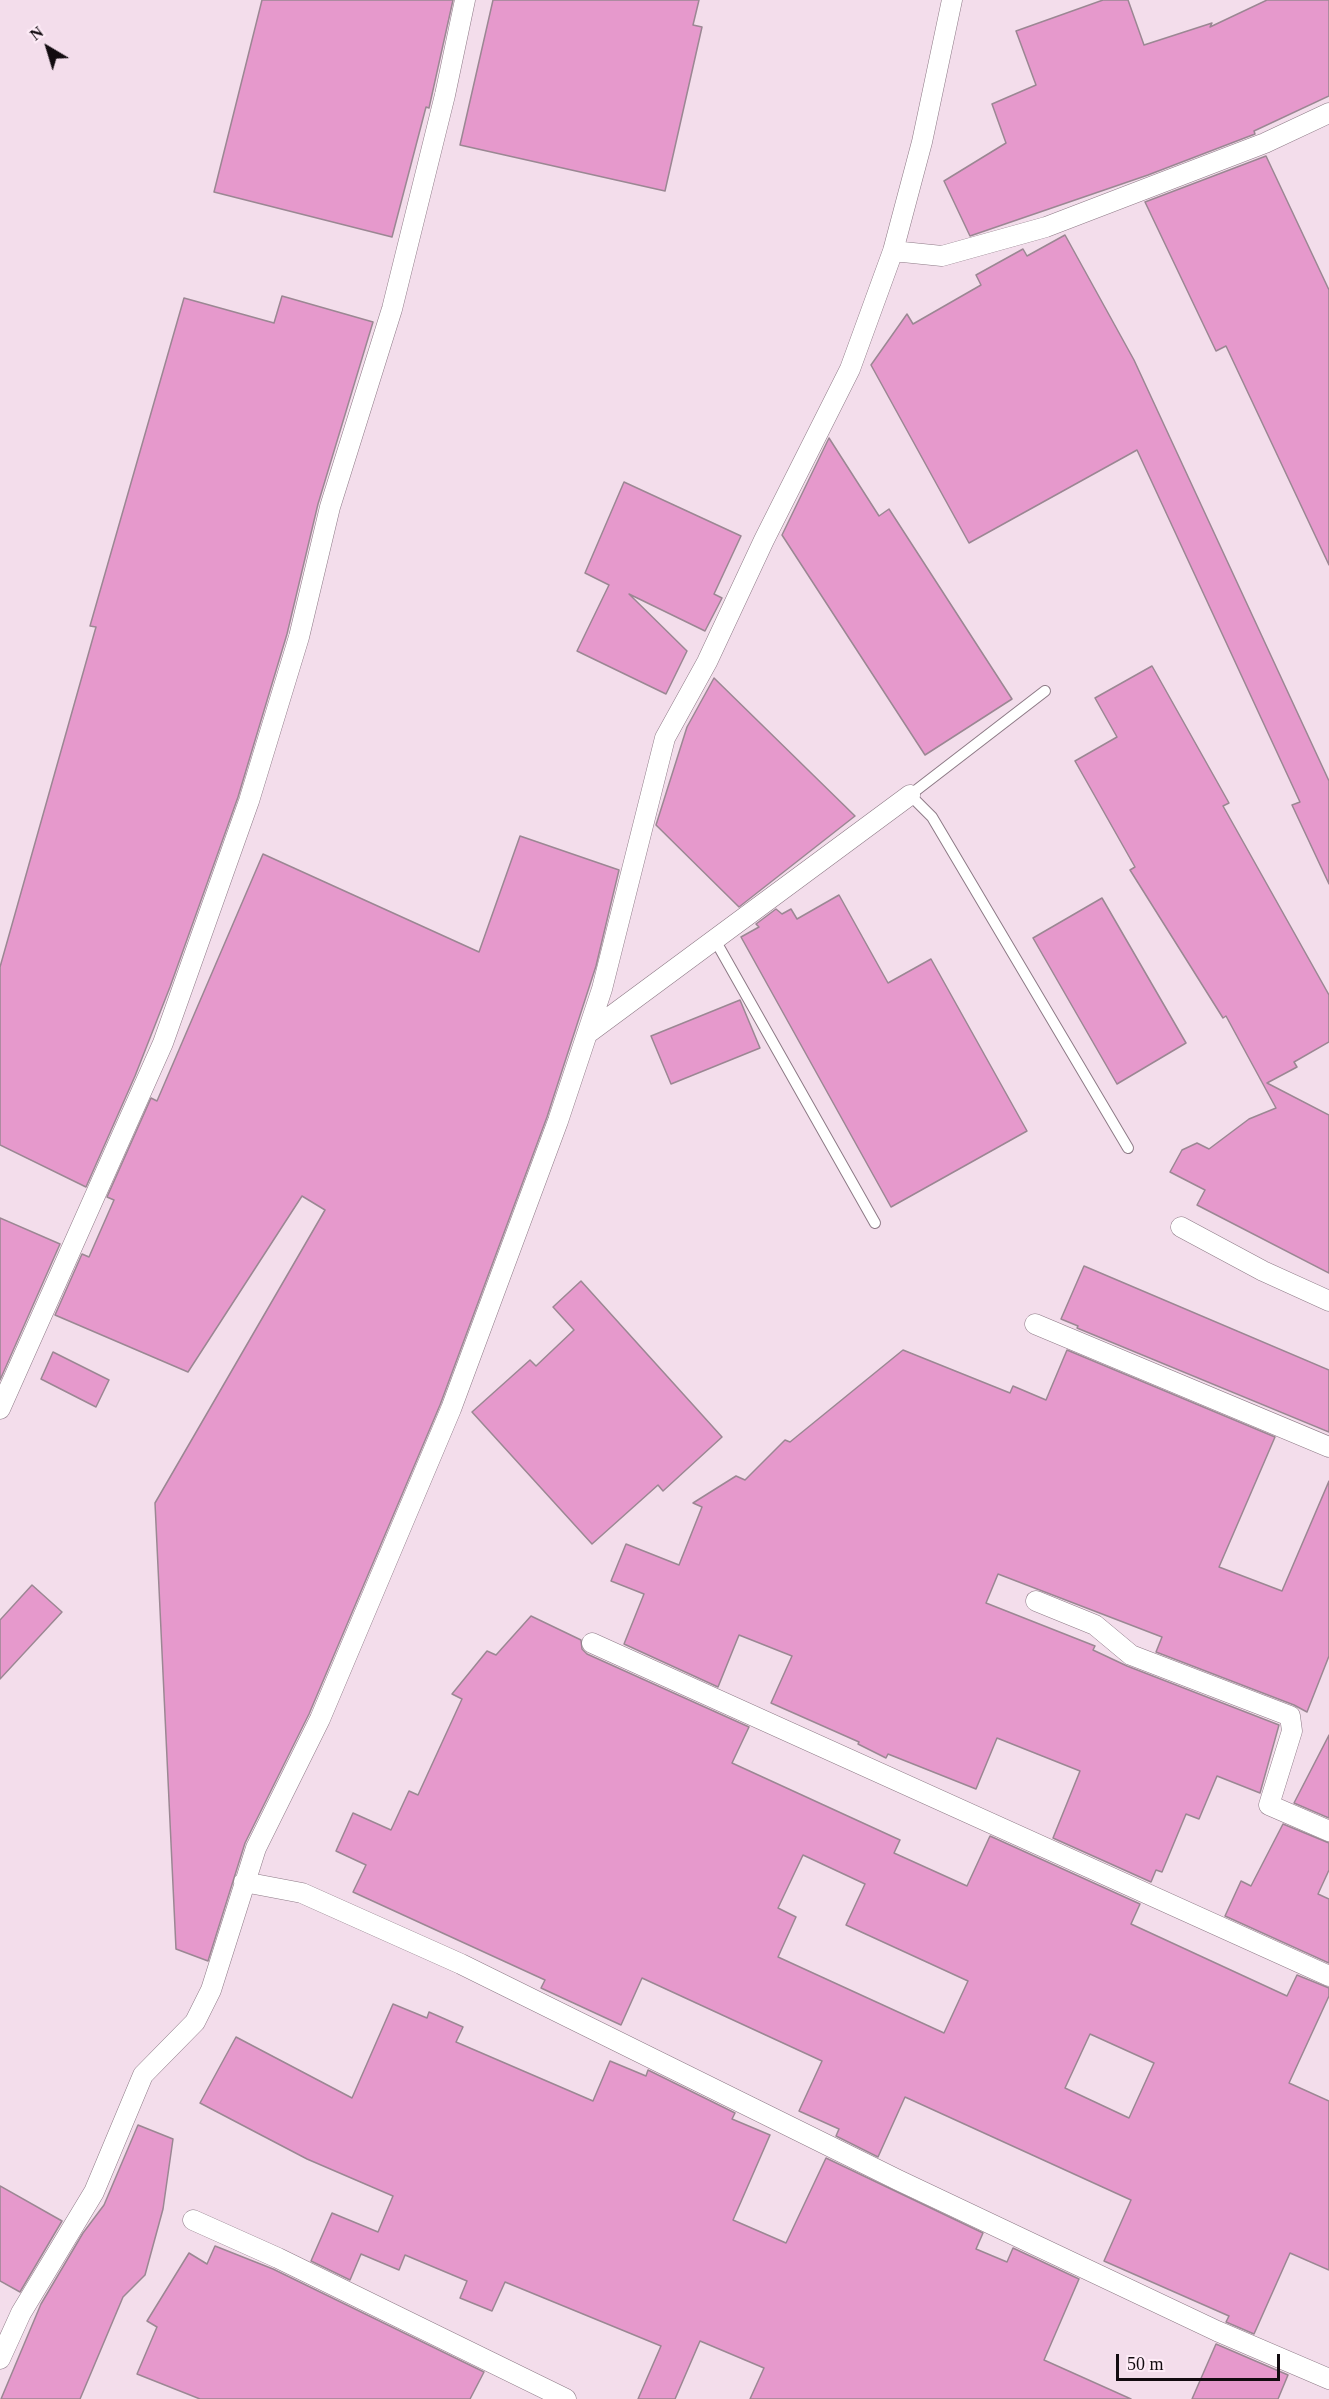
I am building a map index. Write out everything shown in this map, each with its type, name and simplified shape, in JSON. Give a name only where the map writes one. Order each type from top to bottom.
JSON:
[{"type":"street","points":[[0,1409],[164,1043],[249,801],[298,637],[330,507],[392,309],[445,95],[465,0]]},
{"type":"street","points":[[0,2359],[21,2313],[94,2192],[142,2075],[195,2022],[221,1964],[256,1848],[320,1719],[451,1409],[558,1121],[602,989],[665,738],[708,662],[764,540],[850,369],[893,251],[922,142],[952,0]]},
{"type":"street","points":[[893,251],[942,256],[1046,227],[1265,143],[1329,113]]},
{"type":"street","points":[[587,1034],[910,795]]},
{"type":"street","points":[[1181,1227],[1263,1271],[1329,1301]]},
{"type":"street","points":[[1035,1324],[1329,1447]]},
{"type":"street","points":[[1036,1601],[1095,1625],[1131,1655],[1290,1716],[1292,1731],[1269,1805],[1329,1831]]},
{"type":"street","points":[[592,1643],[1329,1976]]},
{"type":"street","points":[[244,1882],[302,1893],[461,1964],[930,2195],[1217,2331],[1329,2379]]},
{"type":"street","points":[[193,2220],[278,2258],[566,2399]]},
{"type":"lane","points":[[1045,691],[910,795],[932,817],[1128,1148]]},
{"type":"lane","points":[[715,940],[875,1223]]},
{"type":"building","points":[[262,0],[453,0],[429,108],[426,107],[392,237],[214,192]]},
{"type":"building","points":[[493,0],[699,0],[693,25],[702,27],[665,191],[460,145]]},
{"type":"building","points":[[1103,0],[1128,0],[1144,45],[1212,23],[1210,27],[1267,0],[1329,0],[1329,96],[1254,131],[1255,134],[1148,175],[970,236],[944,181],[1006,143],[992,104],[1036,85],[1016,31]]},
{"type":"building","points":[[1266,156],[1329,290],[1329,565],[1226,346],[1216,351],[1145,202]]},
{"type":"building","points":[[1065,235],[1134,360],[1329,781],[1329,884],[1292,805],[1300,802],[1137,450],[969,543],[871,365],[907,314],[913,324],[981,285],[976,275],[1023,249],[1027,256]]},
{"type":"building","points":[[282,296],[373,322],[318,504],[287,634],[238,797],[170,987],[135,1076],[86,1187],[0,1145],[0,967],[96,627],[90,626],[184,298],[274,323]]},
{"type":"building","points":[[829,438],[879,516],[889,509],[1012,699],[925,755],[782,535]]},
{"type":"building","points":[[624,482],[741,536],[714,594],[722,598],[705,631],[629,594],[687,651],[666,694],[577,651],[609,585],[585,573]]},
{"type":"building","points":[[1152,666],[1229,803],[1223,806],[1329,995],[1329,1042],[1294,1062],[1297,1067],[1267,1083],[1329,1115],[1329,1273],[1197,1205],[1205,1190],[1170,1172],[1182,1150],[1197,1143],[1209,1149],[1249,1119],[1276,1108],[1226,1016],[1223,1018],[1130,870],[1135,867],[1075,761],[1117,737],[1095,698]]},
{"type":"building","points":[[714,678],[855,816],[739,907],[656,825],[687,727]]},
{"type":"building","points":[[520,836],[619,870],[596,966],[547,1117],[440,1405],[309,1714],[245,1843],[208,1961],[176,1949],[155,1503],[325,1210],[302,1196],[188,1372],[55,1315],[82,1254],[89,1257],[114,1200],[107,1197],[151,1098],[157,1101],[263,854],[479,952]]},
{"type":"building","points":[[839,895],[888,983],[931,959],[1027,1131],[891,1207],[741,937],[759,927],[756,924],[776,909],[782,914],[791,909],[797,919]]},
{"type":"building","points":[[1102,898],[1186,1043],[1117,1084],[1033,938]]},
{"type":"building","points":[[740,1000],[760,1048],[671,1084],[651,1036]]},
{"type":"building","points":[[0,1218],[60,1244],[0,1380]]},
{"type":"building","points":[[1084,1266],[1329,1370],[1329,1432],[1077,1328],[1078,1326],[1061,1319]]},
{"type":"building","points":[[581,1281],[722,1437],[663,1491],[658,1485],[592,1544],[472,1412],[530,1360],[536,1366],[574,1330],[553,1307]]},
{"type":"building","points":[[903,1350],[1010,1393],[1013,1386],[1046,1400],[1067,1350],[1275,1437],[1219,1567],[1282,1591],[1329,1481],[1329,1656],[1307,1712],[1156,1652],[1162,1637],[998,1574],[986,1603],[1095,1646],[1093,1650],[1127,1666],[1279,1725],[1260,1793],[1217,1776],[1199,1819],[1186,1814],[1162,1872],[1156,1870],[1151,1882],[1053,1838],[1080,1771],[997,1738],[976,1789],[888,1754],[886,1758],[858,1744],[859,1742],[771,1703],[792,1656],[739,1635],[718,1687],[624,1644],[644,1594],[611,1581],[626,1544],[679,1565],[702,1507],[693,1503],[736,1476],[745,1480],[785,1440],[790,1442]]},
{"type":"building","points":[[53,1352],[109,1380],[96,1407],[41,1379]]},
{"type":"building","points":[[32,1585],[62,1612],[0,1679],[0,1620]]},
{"type":"building","points":[[531,1616],[581,1640],[582,1649],[587,1654],[749,1727],[732,1763],[900,1840],[894,1853],[967,1886],[990,1836],[1140,1904],[1131,1924],[1287,1996],[1297,1975],[1329,1988],[1329,1996],[1289,2083],[1329,2101],[1329,2270],[1290,2253],[1254,2334],[1226,2322],[1229,2316],[1104,2261],[1131,2200],[905,2097],[878,2157],[836,2136],[839,2129],[799,2111],[822,2061],[642,1978],[621,2025],[541,1988],[545,1980],[353,1892],[366,1865],[336,1851],[353,1813],[391,1830],[409,1791],[418,1795],[462,1699],[452,1694],[487,1651],[496,1655]],"holes":[[[803,1855],[865,1884],[846,1925],[968,1981],[944,2033],[778,1957],[796,1917],[778,1908]],[[1090,2034],[1154,2063],[1129,2118],[1065,2088]]]},
{"type":"building","points":[[1329,1735],[1329,1818],[1294,1803]]},
{"type":"building","points":[[1283,1824],[1329,1843],[1329,1870],[1318,1894],[1329,1899],[1329,1963],[1225,1916],[1241,1881],[1251,1886]]},
{"type":"building","points":[[393,2004],[427,2018],[429,2012],[463,2027],[456,2042],[593,2101],[610,2061],[646,2076],[648,2070],[735,2113],[732,2119],[770,2135],[733,2220],[786,2243],[826,2158],[983,2233],[976,2249],[1007,2262],[1013,2248],[1079,2279],[1044,2360],[1131,2399],[750,2399],[764,2368],[700,2341],[675,2399],[638,2399],[661,2346],[505,2282],[492,2311],[460,2298],[467,2281],[405,2255],[399,2270],[361,2254],[350,2280],[311,2261],[332,2213],[378,2232],[393,2196],[307,2159],[200,2103],[236,2037],[352,2098]]},
{"type":"building","points":[[138,2125],[173,2139],[163,2209],[145,2275],[123,2297],[80,2399],[1,2399],[41,2304],[83,2233],[104,2205]]},
{"type":"building","points":[[0,2186],[62,2221],[20,2292],[0,2281]]},
{"type":"building","points":[[215,2246],[273,2269],[484,2372],[470,2399],[200,2399],[137,2374],[157,2327],[147,2321],[189,2253],[207,2264]]},
{"type":"building","points":[[1216,2344],[1288,2375],[1278,2399],[1192,2399]]}]
